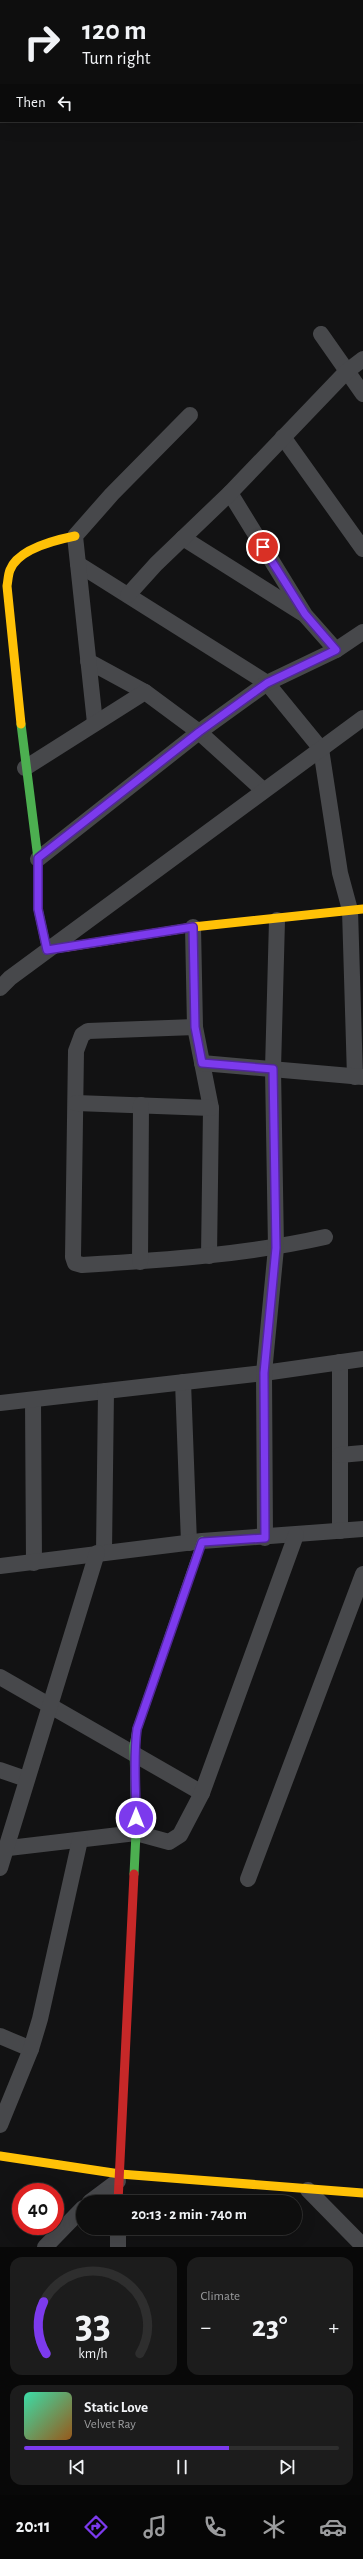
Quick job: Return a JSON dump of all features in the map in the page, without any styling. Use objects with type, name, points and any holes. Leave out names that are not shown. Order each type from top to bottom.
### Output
[{"type":"street","points":[[320,334],[363,394]]},
{"type":"street","points":[[128,595],[183,538],[230,493],[346,372],[363,359]]},
{"type":"street","points":[[47,950],[38,909],[38,858],[24,768],[7,586],[11,569],[28,553],[58,539],[75,536],[112,494],[190,415]]},
{"type":"street","points":[[283,437],[363,549]]},
{"type":"street","points":[[230,493],[305,614],[336,650]]},
{"type":"street","points":[[75,536],[95,723]]},
{"type":"street","points":[[183,538],[305,614]]},
{"type":"street","points":[[78,564],[267,683],[321,749],[340,873],[357,910],[359,1077],[202,1063]]},
{"type":"street","points":[[38,858],[199,732],[267,683],[336,650],[363,632]]},
{"type":"street","points":[[88,661],[145,692],[199,732],[263,790]]},
{"type":"street","points":[[24,768],[145,692]]},
{"type":"street","points":[[0,988],[47,950],[263,790],[362,721]]},
{"type":"street","points":[[47,950],[193,927],[277,920],[357,910]]},
{"type":"street","points":[[265,1538],[264,1373],[276,1248],[273,1069],[277,920]]},
{"type":"street","points":[[193,927],[195,1027],[211,1108],[209,1256]]},
{"type":"street","points":[[195,1027],[88,1030],[82,1035],[76,1051],[75,1264],[82,1265],[140,1262],[209,1256],[276,1248],[325,1237]]},
{"type":"street","points":[[76,1103],[211,1108]]},
{"type":"street","points":[[140,1262],[141,1105]]},
{"type":"street","points":[[0,1403],[264,1373],[363,1359]]},
{"type":"street","points":[[340,1362],[340,1531]]},
{"type":"street","points":[[118,2195],[136,1833],[136,1757],[134,1746],[137,1729],[196,1542],[183,1382]]},
{"type":"street","points":[[0,1868],[3,1849],[49,1704],[101,1553],[106,1391]]},
{"type":"street","points":[[33,1400],[34,1564]]},
{"type":"street","points":[[340,1455],[363,1453]]},
{"type":"street","points":[[0,1566],[34,1564],[101,1553],[196,1542],[265,1538],[363,1529]]},
{"type":"street","points":[[3,1849],[136,1833],[169,1842],[176,1840],[202,1793],[296,1535]]},
{"type":"street","points":[[248,1879],[363,1574]]},
{"type":"street","points":[[0,1676],[136,1757],[202,1793]]},
{"type":"street","points":[[0,1770],[26,1779]]},
{"type":"street","points":[[0,2124],[31,2049],[40,2019],[80,1840]]},
{"type":"street","points":[[0,2036],[31,2049]]},
{"type":"street","points":[[0,2156],[119,2178],[363,2193]]},
{"type":"street","points":[[98,2195],[119,2178]]},
{"type":"street","points":[[308,2190],[363,2246]]},
{"type":"street","points":[[45,2247],[76,2215]]},
{"type":"street","points":[[118,2235],[118,2247]]},
{"type":"traffic: fast","points":[[21,724],[38,859],[38,909],[47,950],[67,947]]},
{"type":"traffic: fast","points":[[134,1874],[136,1833],[134,1746],[137,1729],[202,1541]]},
{"type":"traffic: slow","points":[[21,724],[7,586],[9,572],[14,563],[29,551],[48,543],[75,536]]},
{"type":"traffic: slow","points":[[67,947],[193,927],[363,909]]},
{"type":"traffic: slow","points":[[0,2156],[120,2174],[363,2193]]},
{"type":"traffic: jam","points":[[118,2195],[134,1874]]},
{"type":"route","points":[[136,1818],[136,1757],[134,1746],[137,1729],[147,1706],[202,1542],[265,1538],[264,1373],[276,1248],[273,1069],[202,1063],[195,1027],[193,927],[47,950],[38,909],[38,858],[199,732],[267,683],[336,650],[305,614],[263,547]]}]
